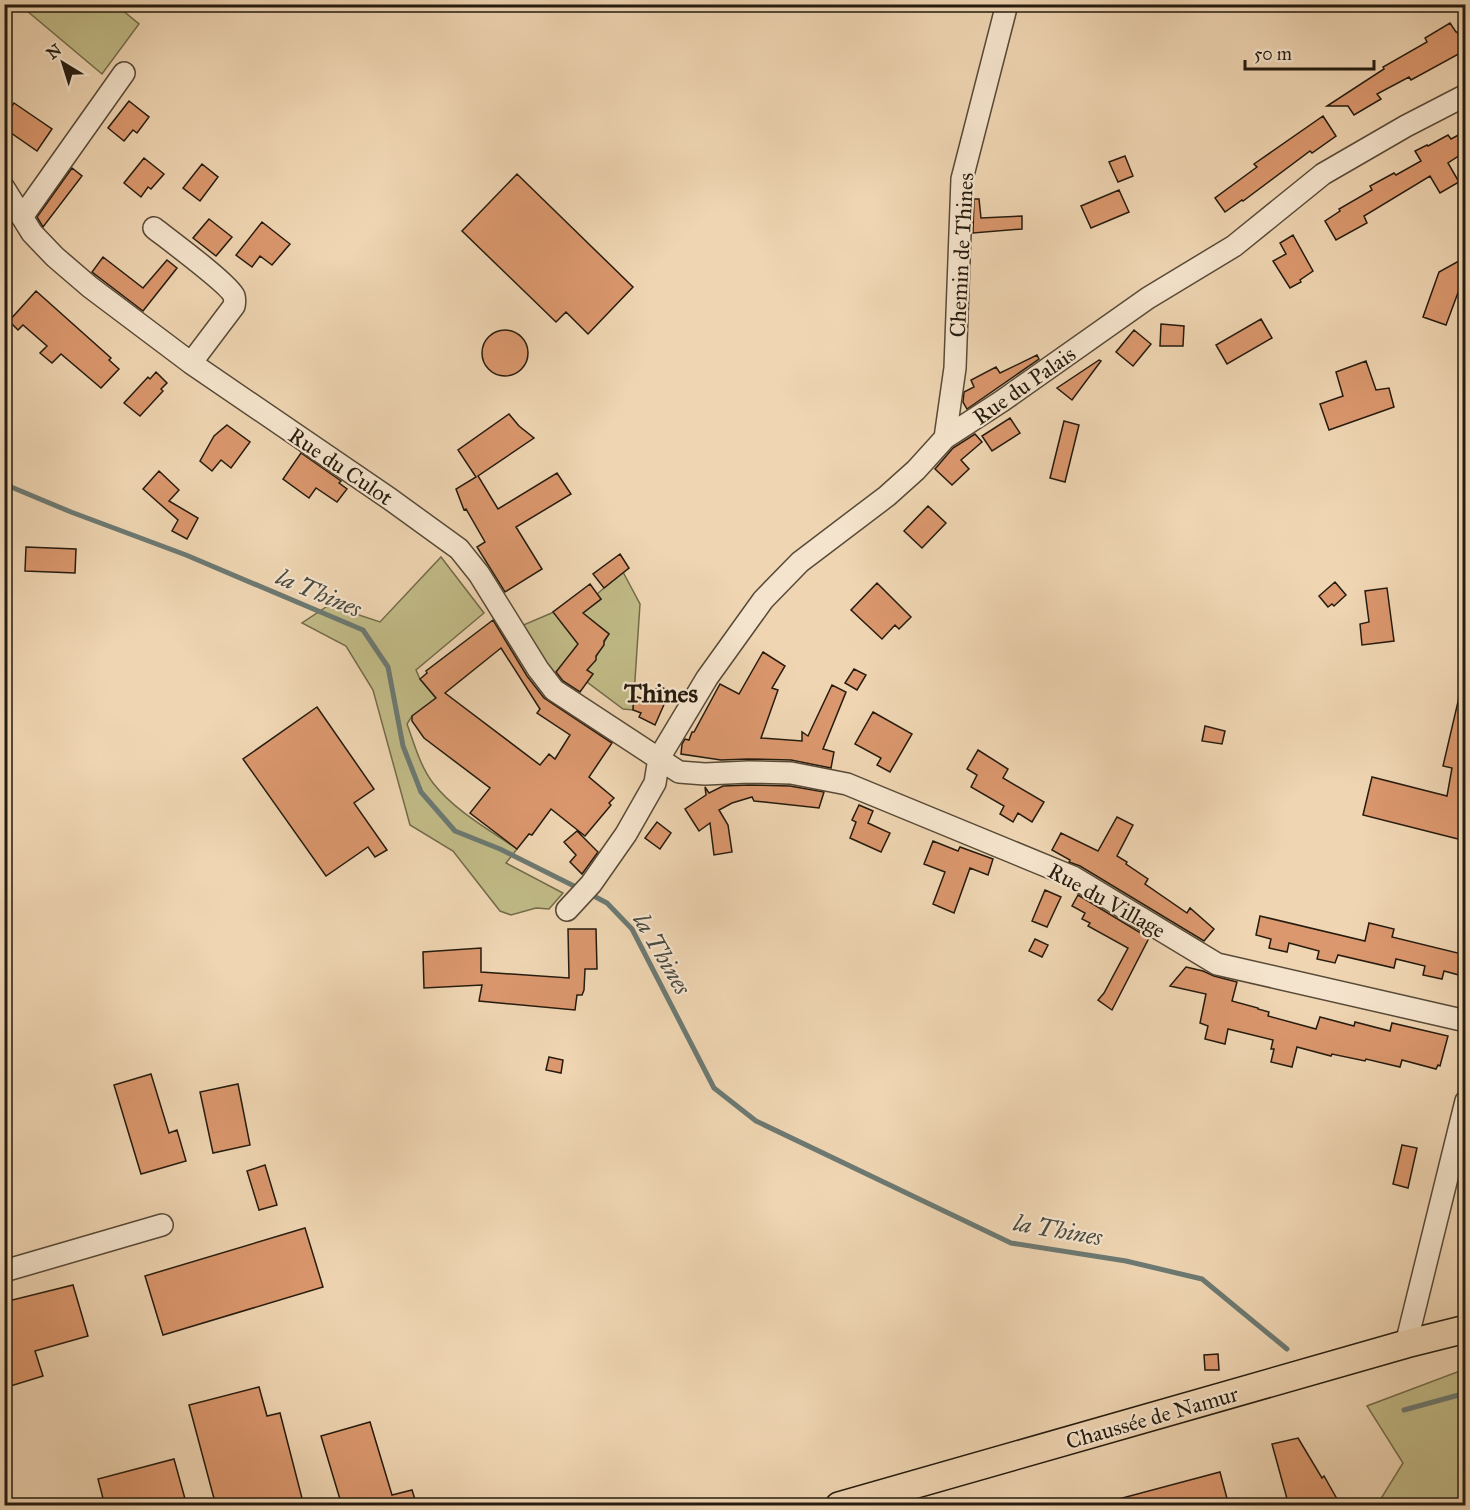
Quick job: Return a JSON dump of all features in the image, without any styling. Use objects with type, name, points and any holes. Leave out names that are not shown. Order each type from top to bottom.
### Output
[{"type":"main road","name":"Chaussée de Namur","points":[[839,1506],[877,1501],[1407,1344],[1466,1329]]},
{"type":"street","name":"Chemin de Thines","points":[[945,438],[955,368],[962,179],[1007,4]]},
{"type":"street","points":[[22,217],[124,73]]},
{"type":"street","name":"Rue du Palais","points":[[659,758],[707,678],[763,600],[800,562],[887,496],[916,470],[945,438],[1002,401],[1148,298],[1234,246],[1323,174],[1466,95]]},
{"type":"street","name":"Rue du Culot","points":[[4,188],[32,233],[55,257],[90,287],[191,363],[459,549],[479,574],[538,669],[554,690],[659,758]]},
{"type":"street","points":[[154,228],[234,294],[234,306],[191,363]]},
{"type":"street","points":[[567,910],[591,884],[626,834],[655,783],[659,758],[679,772]]},
{"type":"street","name":"Rue du Village","points":[[655,783],[679,772],[791,773],[847,784],[1073,877],[1217,964],[1466,1021]]},
{"type":"street","points":[[1407,1344],[1466,1101]]},
{"type":"street","points":[[4,1271],[162,1225]]},
{"type":"shaded area","points":[[20,5],[116,5],[139,24],[102,74]]},
{"type":"shaded area","points":[[441,557],[484,613],[416,670],[420,679],[436,698],[412,716],[407,724],[424,769],[433,783],[472,819],[517,849],[506,863],[563,893],[549,909],[536,908],[511,915],[500,911],[453,851],[410,825],[373,690],[346,646],[302,623],[329,605],[380,622]]},
{"type":"shaded area","points":[[623,572],[640,604],[633,710],[623,709],[587,682],[593,674],[587,670],[609,634],[599,626],[578,645],[554,675],[521,626],[554,612],[565,627],[601,599],[597,594]]},
{"type":"shaded area","points":[[1465,1369],[1465,1505],[1377,1505],[1403,1463],[1367,1406]]},
{"type":"building","points":[[1450,23],[1466,50],[1411,80],[1409,77],[1377,94],[1381,99],[1354,115],[1348,106],[1327,106],[1384,69],[1383,67],[1427,42],[1425,38]]},
{"type":"building","points":[[129,101],[149,117],[137,133],[133,130],[124,141],[108,128]]},
{"type":"building","points":[[14,103],[52,129],[37,151],[4,128],[4,116]]},
{"type":"building","points":[[1323,116],[1336,136],[1312,153],[1310,151],[1225,212],[1215,198],[1257,167],[1254,164]]},
{"type":"building","points":[[1466,131],[1466,151],[1448,163],[1459,182],[1440,193],[1430,176],[1364,216],[1367,223],[1336,240],[1325,221],[1340,211],[1339,209],[1372,190],[1370,186],[1421,161],[1415,151],[1448,135],[1451,139]]},
{"type":"building","points":[[1125,156],[1133,176],[1118,182],[1109,162]]},
{"type":"building","points":[[144,158],[164,174],[151,189],[148,187],[141,197],[124,183]]},
{"type":"building","points":[[202,164],[218,177],[200,201],[183,188]]},
{"type":"building","points":[[72,168],[82,176],[43,227],[37,217]]},
{"type":"building","points":[[517,174],[633,287],[588,334],[566,312],[556,322],[462,231]]},
{"type":"building","points":[[1119,190],[1129,212],[1091,228],[1081,206]]},
{"type":"building","points":[[974,199],[979,199],[981,218],[1022,216],[1022,229],[973,233]]},
{"type":"building","points":[[209,219],[232,237],[216,256],[193,238]]},
{"type":"building","points":[[262,222],[290,244],[272,265],[260,256],[252,267],[236,255]]},
{"type":"building","points":[[1293,235],[1313,271],[1290,288],[1273,261],[1286,254],[1280,243]]},
{"type":"building","points":[[103,257],[143,288],[167,260],[177,268],[143,311],[92,272]]},
{"type":"building","points":[[1466,257],[1466,286],[1459,290],[1446,325],[1423,317],[1439,272]]},
{"type":"building","points":[[36,291],[111,358],[109,360],[119,369],[101,388],[61,354],[52,363],[40,353],[47,346],[23,325],[18,330],[9,321]]},
{"type":"building","points":[[1261,319],[1272,338],[1227,364],[1216,345]]},
{"type":"building","points":[[1161,324],[1184,326],[1183,346],[1160,346]]},
{"type":"building","points":[[505,330],[521,337],[528,353],[521,369],[505,376],[489,369],[482,353],[489,337]]},
{"type":"building","points":[[1134,330],[1151,344],[1133,366],[1116,352]]},
{"type":"building","points":[[1037,355],[1039,359],[967,409],[963,402],[964,392],[974,387],[971,380],[996,367],[1000,373]]},
{"type":"building","points":[[1099,360],[1101,361],[1072,400],[1057,388]]},
{"type":"building","points":[[1366,361],[1376,390],[1389,388],[1394,407],[1329,430],[1320,404],[1343,396],[1336,372]]},
{"type":"building","points":[[156,372],[167,383],[161,389],[163,391],[140,416],[124,403],[148,377],[150,379]]},
{"type":"building","points":[[509,414],[534,438],[478,476],[498,509],[557,473],[571,494],[516,527],[542,569],[505,592],[477,547],[485,542],[466,509],[464,510],[456,489],[476,477],[458,450]]},
{"type":"building","points":[[1010,418],[1020,433],[992,451],[982,436]]},
{"type":"building","points":[[1064,421],[1079,425],[1065,482],[1050,478]]},
{"type":"building","points":[[227,425],[250,442],[231,468],[221,460],[212,471],[200,461],[214,436]]},
{"type":"building","points":[[975,434],[982,442],[961,460],[969,469],[952,485],[935,469],[953,448]]},
{"type":"building","points":[[301,453],[341,481],[339,483],[347,489],[337,502],[316,488],[309,498],[283,479]]},
{"type":"building","points":[[159,471],[179,490],[169,501],[198,518],[187,539],[172,531],[178,520],[143,489]]},
{"type":"building","points":[[928,506],[946,523],[922,548],[904,531]]},
{"type":"building","points":[[26,547],[76,549],[75,573],[25,571]]},
{"type":"building","points":[[620,554],[629,568],[604,588],[593,574]]},
{"type":"building","points":[[1335,582],[1346,595],[1334,606],[1332,604],[1328,607],[1319,596]]},
{"type":"building","points":[[877,583],[911,617],[899,629],[895,625],[882,639],[851,610]]},
{"type":"building","points":[[590,584],[601,599],[583,613],[609,634],[596,660],[587,670],[593,674],[580,692],[563,681],[556,672],[578,644],[553,612]]},
{"type":"building","points":[[1387,588],[1394,641],[1362,645],[1360,624],[1369,622],[1365,591]]},
{"type":"building","points":[[493,620],[527,676],[544,698],[612,743],[589,777],[614,798],[609,803],[611,805],[585,836],[551,809],[532,835],[529,834],[517,849],[470,813],[490,788],[424,738],[412,721],[412,716],[436,698],[420,679],[427,673],[426,671]],"holes":[[[501,648],[540,709],[537,713],[570,735],[555,759],[549,754],[540,765],[445,693]]]},
{"type":"building","points":[[763,652],[785,666],[772,688],[778,690],[761,738],[802,741],[802,732],[808,736],[832,685],[846,692],[823,749],[834,752],[831,768],[791,760],[721,760],[681,754],[682,744],[685,739],[689,740],[720,684],[739,694]]},
{"type":"building","points":[[854,669],[866,675],[857,690],[845,683]]},
{"type":"building","points":[[658,686],[670,691],[655,725],[639,717],[641,713],[633,710],[634,696],[647,700]]},
{"type":"building","points":[[1460,693],[1466,694],[1466,841],[1363,815],[1372,777],[1447,796],[1452,768],[1443,766]]},
{"type":"building","points":[[317,707],[374,789],[354,803],[387,850],[375,857],[368,847],[326,876],[243,759]]},
{"type":"building","points":[[873,712],[912,734],[890,772],[877,765],[881,758],[855,744]]},
{"type":"building","points":[[1205,726],[1225,731],[1222,744],[1202,741]]},
{"type":"building","points":[[978,750],[1008,769],[1003,778],[1044,802],[1032,822],[1018,813],[1013,822],[1000,814],[1004,806],[971,787],[977,775],[967,769]]},
{"type":"building","points":[[723,786],[790,786],[824,792],[819,808],[754,801],[752,797],[719,810],[728,825],[732,852],[714,855],[710,823],[699,831],[685,809],[706,795],[705,787],[709,793]]},
{"type":"building","points":[[859,805],[873,811],[868,823],[890,833],[881,852],[850,838],[856,822],[852,820]]},
{"type":"building","points":[[1117,817],[1133,825],[1117,856],[1148,879],[1145,884],[1187,913],[1190,908],[1214,929],[1204,941],[1052,850],[1061,833],[1098,851]]},
{"type":"building","points":[[657,822],[671,833],[660,849],[645,838]]},
{"type":"building","points":[[577,831],[598,852],[582,874],[570,862],[576,855],[564,842]]},
{"type":"building","points":[[933,841],[958,851],[960,847],[993,859],[988,875],[970,868],[954,913],[933,904],[945,872],[924,864]]},
{"type":"building","points":[[1045,890],[1061,897],[1047,927],[1032,921]]},
{"type":"building","points":[[1078,895],[1149,938],[1112,1010],[1098,1000],[1128,948],[1088,926],[1090,923],[1082,919],[1085,913],[1072,906]]},
{"type":"building","points":[[1260,916],[1365,941],[1369,923],[1394,929],[1392,937],[1466,955],[1466,970],[1461,969],[1459,975],[1444,971],[1442,979],[1423,975],[1425,966],[1396,959],[1394,968],[1338,955],[1335,963],[1317,959],[1319,951],[1289,943],[1287,952],[1269,948],[1271,939],[1256,935]]},
{"type":"building","points":[[568,929],[596,929],[597,969],[585,969],[584,990],[582,995],[577,995],[575,1010],[479,1001],[482,985],[424,988],[423,952],[481,948],[481,972],[569,978]]},
{"type":"building","points":[[1035,939],[1048,945],[1042,957],[1029,951]]},
{"type":"building","points":[[1186,967],[1237,982],[1232,1001],[1269,1012],[1268,1016],[1316,1029],[1320,1017],[1354,1026],[1355,1022],[1390,1031],[1392,1023],[1448,1036],[1440,1066],[1438,1065],[1436,1069],[1402,1060],[1400,1067],[1366,1059],[1365,1061],[1332,1054],[1331,1056],[1297,1047],[1292,1067],[1271,1062],[1274,1049],[1271,1049],[1273,1040],[1228,1029],[1225,1044],[1205,1039],[1208,1026],[1200,1023],[1206,994],[1170,986]]},
{"type":"building","points":[[549,1057],[563,1060],[561,1073],[546,1070]]},
{"type":"building","points":[[151,1074],[169,1133],[177,1130],[186,1161],[141,1174],[114,1085]]},
{"type":"building","points":[[238,1084],[250,1145],[213,1153],[200,1092]]},
{"type":"building","points":[[1402,1145],[1417,1148],[1408,1188],[1393,1184]]},
{"type":"building","points":[[265,1165],[277,1205],[259,1210],[247,1171]]},
{"type":"building","points":[[305,1228],[323,1287],[163,1335],[145,1276]]},
{"type":"building","points":[[73,1285],[88,1336],[35,1351],[43,1376],[4,1388],[4,1302]]},
{"type":"building","points":[[1218,1354],[1219,1370],[1205,1370],[1204,1355]]},
{"type":"building","points":[[259,1387],[267,1416],[280,1413],[304,1506],[216,1506],[189,1405]]},
{"type":"building","points":[[370,1422],[392,1495],[412,1490],[417,1506],[342,1506],[321,1436]]},
{"type":"building","points":[[1298,1438],[1341,1506],[1289,1506],[1272,1444]]},
{"type":"building","points":[[174,1459],[187,1506],[105,1506],[98,1479]]},
{"type":"building","points":[[1220,1472],[1229,1506],[1112,1506],[1111,1501]]},
{"type":"waterway","name":"la Thines","points":[[4,484],[186,555],[363,630],[388,667],[403,746],[421,792],[455,831],[500,849],[580,889]]},
{"type":"waterway","name":"la Thines","points":[[588,893],[607,903],[632,929],[714,1088],[756,1121],[1011,1243],[1126,1261],[1202,1279],[1287,1349]]},
{"type":"waterway","name":"la Thines","points":[[1404,1410],[1466,1393]]},
{"type":"district","name":"Thines","points":[[661,693]]}]
